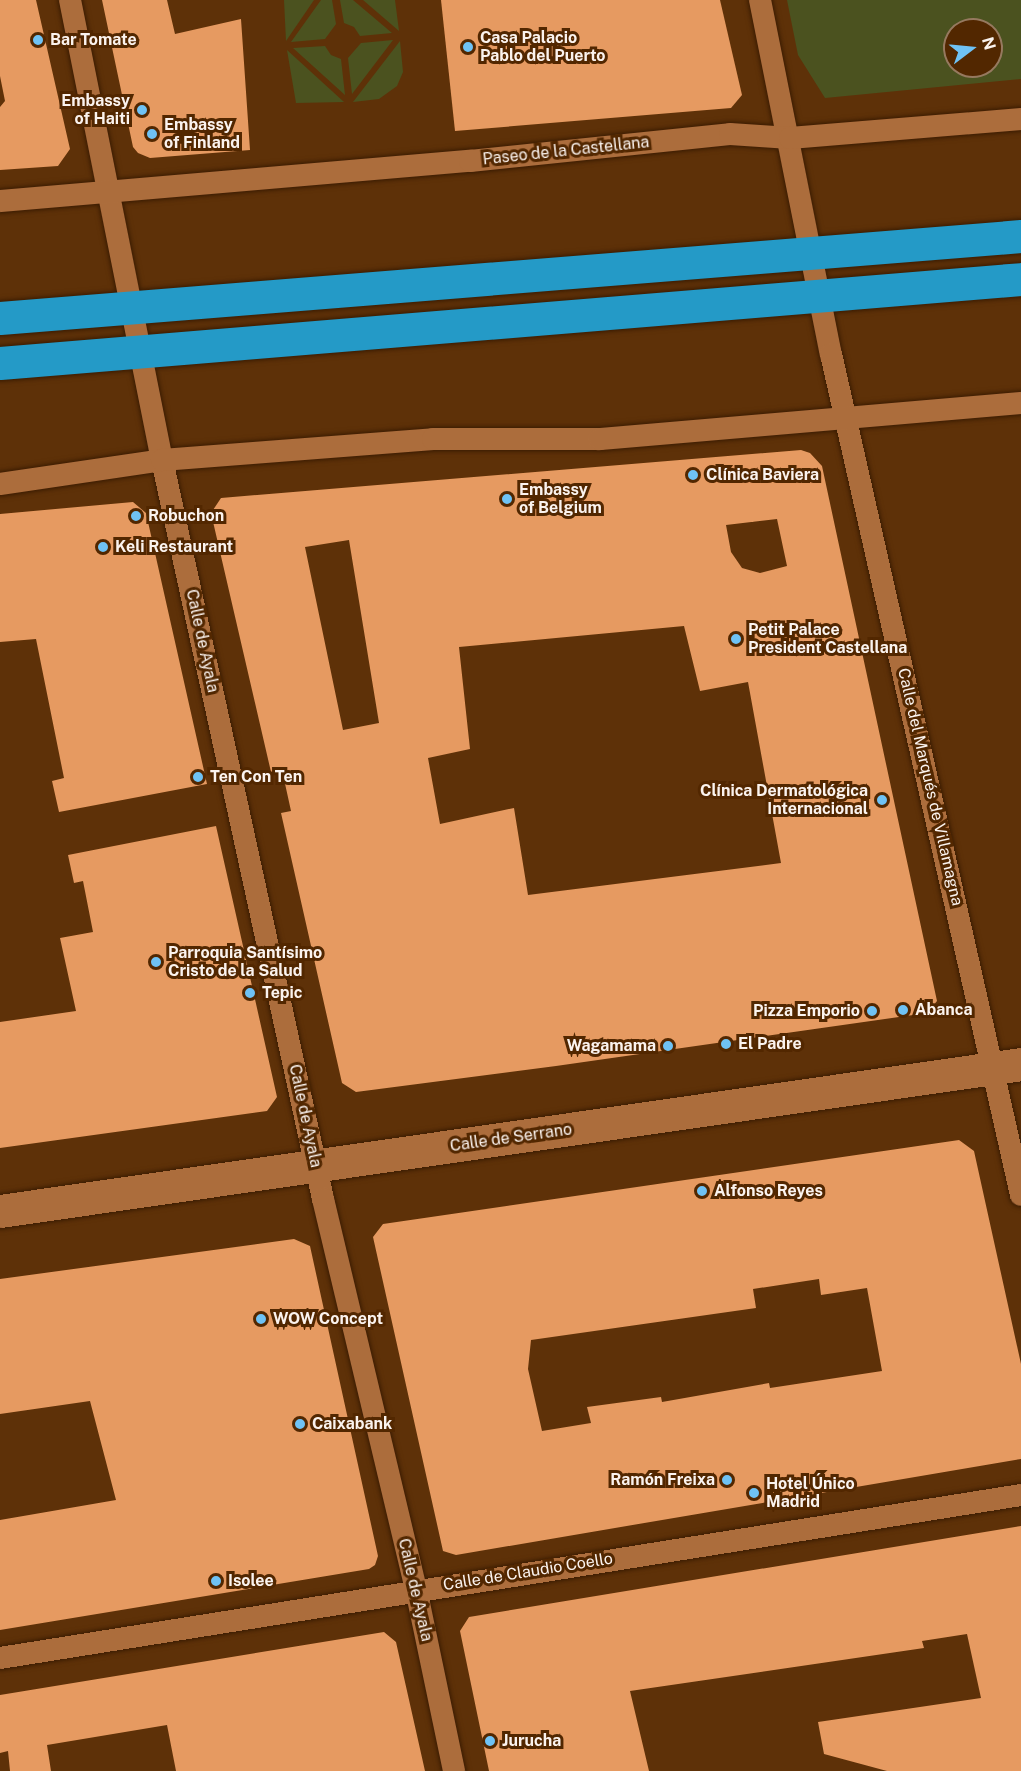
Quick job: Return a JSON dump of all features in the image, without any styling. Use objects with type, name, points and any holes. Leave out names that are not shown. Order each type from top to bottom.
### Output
[{"type":"highway","points":[[0,318],[1021,236]]},
{"type":"highway","points":[[0,363],[1021,279]]},
{"type":"main road","name":"Calle de Serrano","points":[[0,1211],[1007,1067]]},
{"type":"street","points":[[70,0],[111,191],[162,460]]},
{"type":"street","name":"Calle del Marqués de Villamagna","points":[[760,0],[847,417],[1007,1067],[1021,1195]]},
{"type":"street","name":"Paseo de la Castellana","points":[[0,201],[459,162],[710,136],[790,138],[1021,119]]},
{"type":"street","points":[[0,484],[162,460],[433,439],[600,438],[1021,403]]},
{"type":"street","name":"Calle de Ayala","points":[[162,460],[316,1167],[416,1589],[454,1771]]},
{"type":"street","name":"Calle de Claudio Coello","points":[[0,1658],[416,1589],[1021,1495]]},
{"type":"green space","points":[[284,0],[314,0],[286,41]]},
{"type":"green space","points":[[321,0],[332,0],[336,24],[325,39],[291,42]]},
{"type":"green space","points":[[340,0],[353,0],[392,33],[360,36],[354,27],[344,23]]},
{"type":"green space","points":[[363,0],[395,0],[399,31]]},
{"type":"green space","points":[[787,0],[1021,0],[1021,79],[825,98],[798,55]]},
{"type":"green space","points":[[393,40],[352,94],[348,58],[361,43]]},
{"type":"green space","points":[[400,41],[403,72],[397,86],[379,99],[353,102]]},
{"type":"green space","points":[[325,46],[331,55],[341,59],[345,95],[293,48]]},
{"type":"green space","points":[[287,50],[344,102],[296,103]]},
{"type":"building","points":[[0,0],[36,0],[70,149],[58,166],[0,170],[0,107],[5,101],[0,76]]},
{"type":"building","points":[[102,0],[167,0],[175,34],[241,19],[250,150],[150,158],[138,153],[133,147]]},
{"type":"building","points":[[441,0],[720,0],[742,95],[731,108],[455,131]]},
{"type":"building","points":[[801,450],[810,453],[822,466],[937,1001],[927,1013],[556,1066],[356,1092],[342,1083],[281,813],[291,811],[282,770],[271,772],[211,513],[221,498]],"holes":[[[777,519],[787,566],[760,573],[742,568],[731,552],[726,525]],[[349,540],[379,723],[343,730],[305,547]],[[684,626],[700,691],[748,682],[781,863],[528,895],[514,808],[440,824],[428,758],[470,749],[459,647]]]},
{"type":"building","points":[[133,502],[146,513],[207,784],[59,812],[52,781],[64,778],[36,639],[0,642],[0,514]]},
{"type":"building","points":[[216,826],[277,1097],[267,1111],[0,1148],[0,1022],[76,1011],[60,938],[93,932],[83,881],[74,883],[68,855]]},
{"type":"building","points":[[959,1140],[974,1151],[1021,1364],[1021,1459],[456,1555],[443,1551],[373,1237],[383,1224]],"holes":[[[819,1279],[821,1295],[867,1288],[882,1371],[770,1388],[769,1383],[662,1402],[661,1397],[587,1407],[591,1423],[542,1431],[528,1369],[531,1340],[756,1308],[753,1289]]]},
{"type":"building","points":[[294,1239],[310,1246],[378,1556],[375,1565],[369,1569],[0,1630],[0,1520],[116,1500],[90,1401],[0,1414],[0,1279]]},
{"type":"building","points":[[1021,1526],[1021,1771],[887,1771],[824,1754],[818,1722],[981,1698],[967,1634],[922,1641],[924,1648],[630,1691],[649,1771],[489,1771],[460,1631],[469,1617]]},
{"type":"building","points":[[384,1632],[396,1642],[425,1771],[176,1771],[167,1725],[47,1745],[51,1771],[10,1771],[8,1751],[0,1753],[0,1695]]},
{"type":"place","name":"Bar Tomate","points":[[38,40]]},
{"type":"place","name":"Casa Palacio Pablo del Puerto","points":[[468,47]]},
{"type":"place","name":"Embassy of Haiti","points":[[142,110]]},
{"type":"place","name":"Embassy of Finland","points":[[152,134]]},
{"type":"place","name":"Clínica Baviera","points":[[693,475]]},
{"type":"place","name":"Embassy of Belgium","points":[[507,499]]},
{"type":"place","name":"Robuchon","points":[[136,516]]},
{"type":"place","name":"Keli Restaurant","points":[[103,547]]},
{"type":"place","name":"Petit Palace President Castellana","points":[[736,639]]},
{"type":"place","name":"Ten Con Ten","points":[[198,777]]},
{"type":"place","name":"Clínica Dermatológica Internacional","points":[[882,800]]},
{"type":"place","name":"Parroquia Santísimo Cristo de la Salud","points":[[156,962]]},
{"type":"place","name":"Tepic","points":[[250,993]]},
{"type":"place","name":"Abanca","points":[[903,1010]]},
{"type":"place","name":"Pizza Emporio","points":[[872,1011]]},
{"type":"place","name":"El Padre","points":[[726,1044]]},
{"type":"place","name":"Wagamama","points":[[668,1046]]},
{"type":"place","name":"Alfonso Reyes","points":[[702,1191]]},
{"type":"place","name":"WOW Concept","points":[[261,1319]]},
{"type":"place","name":"Caixabank","points":[[300,1424]]},
{"type":"place","name":"Ramón Freixa","points":[[727,1480]]},
{"type":"place","name":"Hotel Único Madrid","points":[[754,1493]]},
{"type":"place","name":"Isolee","points":[[216,1581]]},
{"type":"place","name":"Jurucha","points":[[490,1741]]}]
